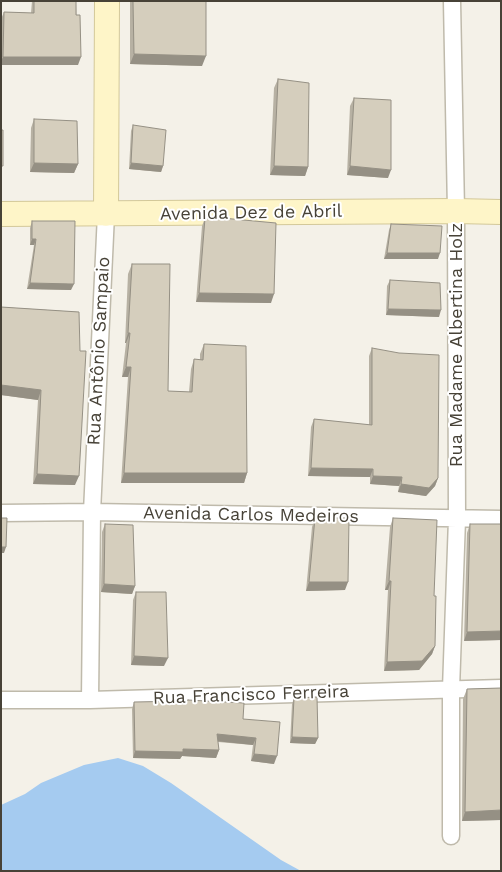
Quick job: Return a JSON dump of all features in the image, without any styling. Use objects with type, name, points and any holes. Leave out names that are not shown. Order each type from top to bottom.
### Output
[{"type":"street","name":"Rua Antônio Sampaio","points":[[90,700],[92,512],[106,214],[107,1]]},
{"type":"street","name":"Rua Madame Albertina Holz","points":[[451,836],[451,689],[457,519],[456,211],[452,1]]},
{"type":"street","name":"Avenida Dez de Abril","points":[[1,214],[501,212]]},
{"type":"street","name":"Avenida Carlos Medeiros","points":[[1,513],[92,512],[501,519]]},
{"type":"street","name":"Rua Francisco Ferreira","points":[[1,700],[90,700],[501,688]]},
{"type":"water","points":[[118,758],[143,766],[171,783],[281,860],[301,871],[1,871],[1,805],[25,794],[41,783],[84,765]]},
{"type":"building","points":[[34,1],[76,1],[76,15],[80,15],[81,57],[3,57],[4,12],[34,13]]},
{"type":"building","points":[[133,1],[206,1],[206,56],[134,54]]},
{"type":"building","points":[[278,79],[309,83],[308,167],[274,166]]},
{"type":"building","points":[[354,98],[391,100],[391,170],[350,166]]},
{"type":"building","points":[[34,119],[77,121],[78,164],[34,163]]},
{"type":"building","points":[[133,125],[166,130],[163,166],[131,163]]},
{"type":"building","points":[[1,130],[3,130],[3,166],[1,166]]},
{"type":"building","points":[[205,218],[276,223],[274,294],[199,293]]},
{"type":"building","points":[[32,221],[75,221],[74,284],[30,283],[36,239],[32,239]]},
{"type":"building","points":[[391,224],[442,226],[440,253],[387,253]]},
{"type":"building","points":[[132,264],[170,264],[168,391],[192,392],[194,359],[203,360],[204,344],[246,346],[247,473],[124,473],[131,367],[126,367],[130,333],[128,333]]},
{"type":"building","points":[[390,280],[440,283],[441,310],[388,309]]},
{"type":"building","points":[[1,307],[79,312],[80,351],[86,351],[79,476],[37,474],[41,390],[1,385]]},
{"type":"building","points":[[372,348],[399,353],[439,355],[438,478],[429,488],[401,484],[402,477],[373,476],[373,469],[311,468],[314,419],[372,425]]},
{"type":"building","points":[[1,518],[7,518],[6,547],[1,547]]},
{"type":"building","points":[[315,518],[349,518],[348,582],[309,582]]},
{"type":"building","points":[[393,518],[437,520],[434,596],[436,596],[435,646],[422,661],[387,662]]},
{"type":"building","points":[[105,524],[133,525],[135,586],[104,584]]},
{"type":"building","points":[[470,524],[501,524],[501,631],[467,632]]},
{"type":"building","points":[[136,592],[166,592],[168,658],[134,656]]},
{"type":"building","points":[[501,688],[501,810],[465,812],[467,689]]},
{"type":"building","points":[[317,697],[318,738],[292,737],[294,698]]},
{"type":"building","points":[[188,700],[244,703],[243,719],[280,722],[277,756],[254,754],[256,738],[217,734],[219,750],[183,749],[183,752],[135,751],[134,702]]}]
